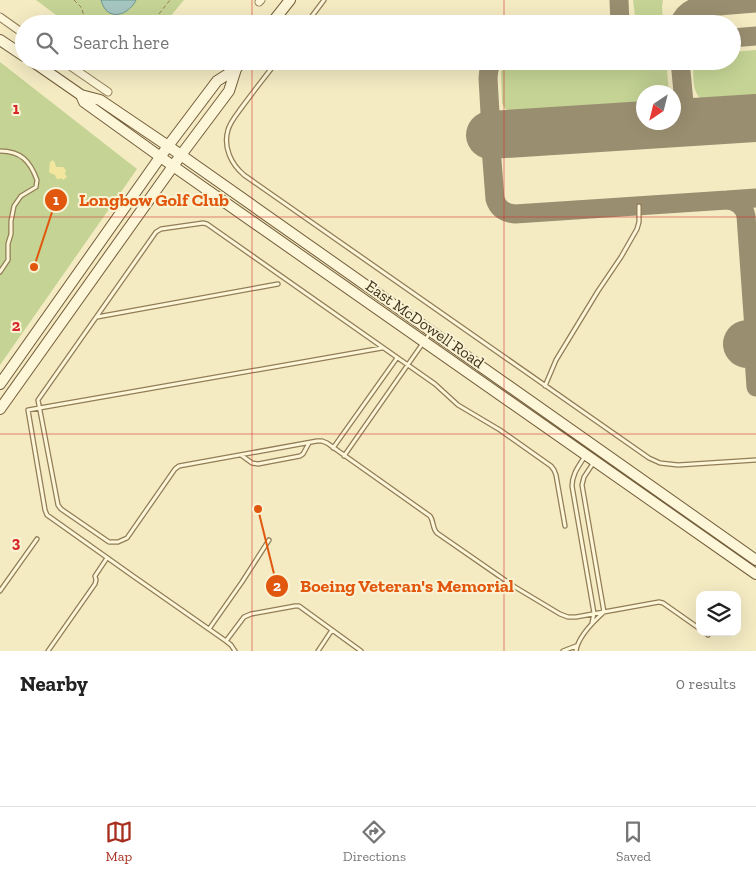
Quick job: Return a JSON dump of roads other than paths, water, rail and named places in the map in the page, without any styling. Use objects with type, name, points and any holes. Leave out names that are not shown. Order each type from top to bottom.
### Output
[{"type":"main road","points":[[278,15],[290,0]]},
{"type":"main road","points":[[0,40],[15,50]]},
{"type":"main road","name":"East McDowell Road","points":[[45,70],[81,95],[100,100],[168,146],[756,560]]},
{"type":"main road","points":[[0,384],[168,146],[217,81],[232,70]]},
{"type":"main road","points":[[0,409],[173,166],[229,91],[237,70]]},
{"type":"main road","name":"East McDowell Road","points":[[81,95],[84,102],[173,166],[756,574]]},
{"type":"street","points":[[0,17],[15,28]]},
{"type":"street","points":[[76,70],[108,92]]},
{"type":"lane","points":[[313,15],[324,0]]},
{"type":"lane","points":[[270,70],[230,126],[227,137],[228,149],[233,163],[244,175],[643,455],[660,463],[678,465],[756,460]]},
{"type":"lane","points":[[0,151],[12,152],[21,156],[27,161],[37,180],[36,187],[22,196],[14,206],[8,244],[8,260],[0,272]]},
{"type":"lane","points":[[545,386],[556,360],[640,222],[639,206]]},
{"type":"lane","points":[[565,526],[556,475],[553,468],[497,428],[458,406],[438,387],[408,365],[203,223],[156,232],[38,400],[58,505],[103,539],[112,542],[122,542],[127,538],[179,466],[322,441],[430,516],[433,521],[434,530],[437,533],[522,592],[564,616],[572,617],[659,602],[696,626]]},
{"type":"lane","points":[[96,317],[278,284]]},
{"type":"lane","points":[[344,456],[432,332]]},
{"type":"lane","points":[[235,651],[226,641],[52,519],[46,512],[28,410],[383,348]]},
{"type":"lane","points":[[333,448],[397,358]]},
{"type":"lane","points":[[240,454],[256,464],[282,460],[300,456],[309,443]]},
{"type":"lane","points":[[592,623],[594,613],[572,478],[575,472],[590,458],[597,448]]},
{"type":"lane","points":[[597,448],[590,458],[582,485],[604,612]]},
{"type":"lane","points":[[0,591],[37,539]]},
{"type":"lane","points":[[209,629],[269,540]]},
{"type":"lane","points":[[48,651],[95,584],[95,576],[107,558]]},
{"type":"lane","points":[[226,641],[244,617],[251,614],[299,606],[361,651]]},
{"type":"lane","points":[[576,651],[577,645],[592,623],[604,612]]},
{"type":"lane","points":[[318,651],[332,630]]},
{"type":"lane","points":[[563,651],[577,645]]},
{"type":"water","points":[[101,0],[136,0],[129,9],[122,13],[114,14],[107,11]]},
{"type":"place","name":"Longbow Golf Club","points":[[34,267]]},
{"type":"place","name":"Boeing Veteran's Memorial","points":[[258,509]]}]
